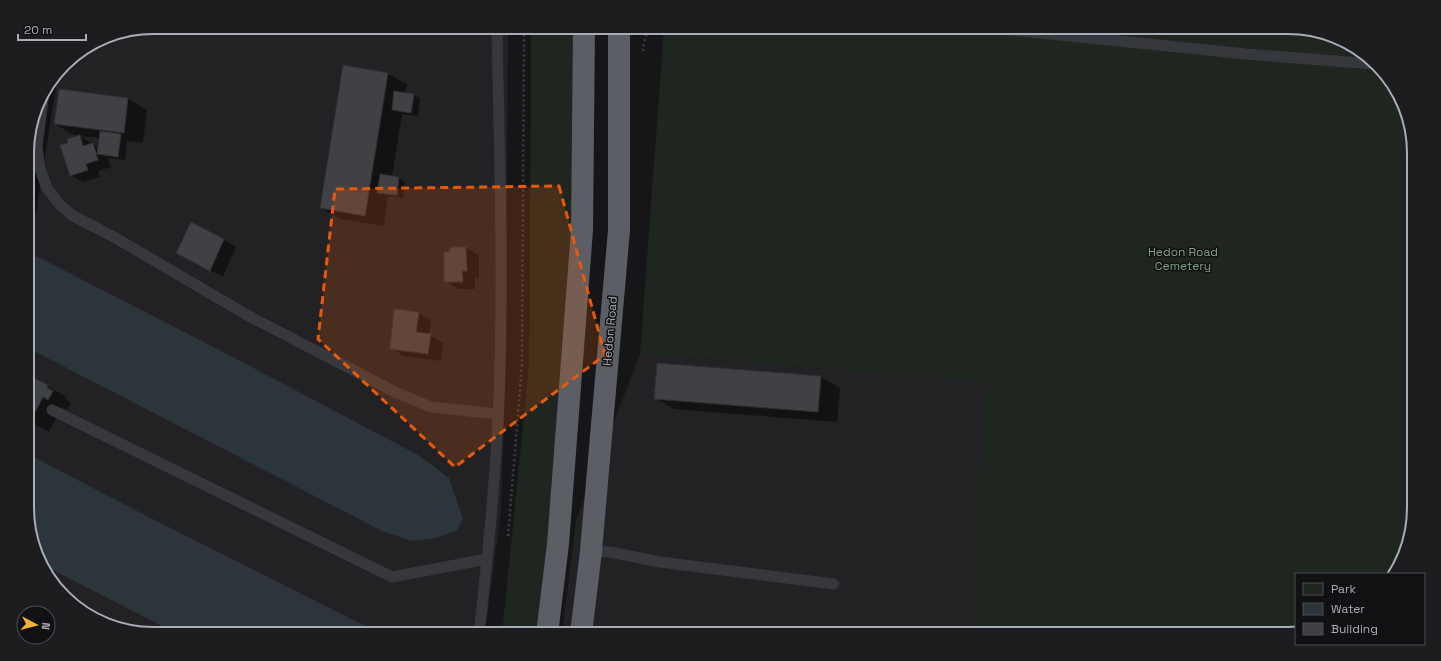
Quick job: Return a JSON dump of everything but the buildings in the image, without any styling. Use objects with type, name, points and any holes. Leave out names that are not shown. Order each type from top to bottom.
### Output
[{"type":"highway","points":[[548,627],[558,544],[582,230],[584,34]]},
{"type":"highway","name":"Hedon Road","points":[[582,627],[591,551],[619,230],[619,34]]},
{"type":"lane","points":[[480,627],[494,494],[500,367],[501,283],[497,34]]},
{"type":"lane","points":[[1050,34],[1246,54],[1366,63]]},
{"type":"lane","points":[[42,111],[37,147],[40,169],[47,188],[60,205],[73,216],[108,234],[246,315],[395,392],[431,407],[498,414]]},
{"type":"lane","points":[[52,410],[392,577],[487,559]]},
{"type":"lane","points":[[591,551],[610,552],[660,562],[834,584]]},
{"type":"highlighted area","points":[[559,186],[605,355],[455,467],[318,339],[335,189]]},
{"type":"shaded area","points":[[145,34],[508,34],[506,363],[501,510],[486,627],[145,627],[129,625],[107,618],[93,611],[69,592],[50,568],[43,554],[35,524],[34,508],[34,145],[36,129],[43,107],[63,74],[87,54],[107,43],[129,36]]},
{"type":"shaded area","points":[[640,354],[988,382],[970,627],[563,627],[576,520]]},
{"type":"green space","points":[[531,34],[576,34],[575,228],[551,543],[539,627],[503,627],[529,365]]},
{"type":"green space","name":"Hedon Road Cemetery","points":[[663,34],[1296,34],[1312,36],[1334,43],[1361,59],[1382,80],[1391,93],[1403,122],[1407,153],[1407,516],[1405,532],[1401,547],[1388,573],[1295,573],[1295,627],[970,627],[987,382],[640,354]]},
{"type":"water","points":[[36,256],[231,356],[418,455],[449,478],[463,519],[457,530],[436,538],[412,541],[382,531],[34,351],[34,258]]},
{"type":"water","points":[[34,457],[135,510],[367,627],[164,627],[51,569],[43,554],[35,524]]}]
